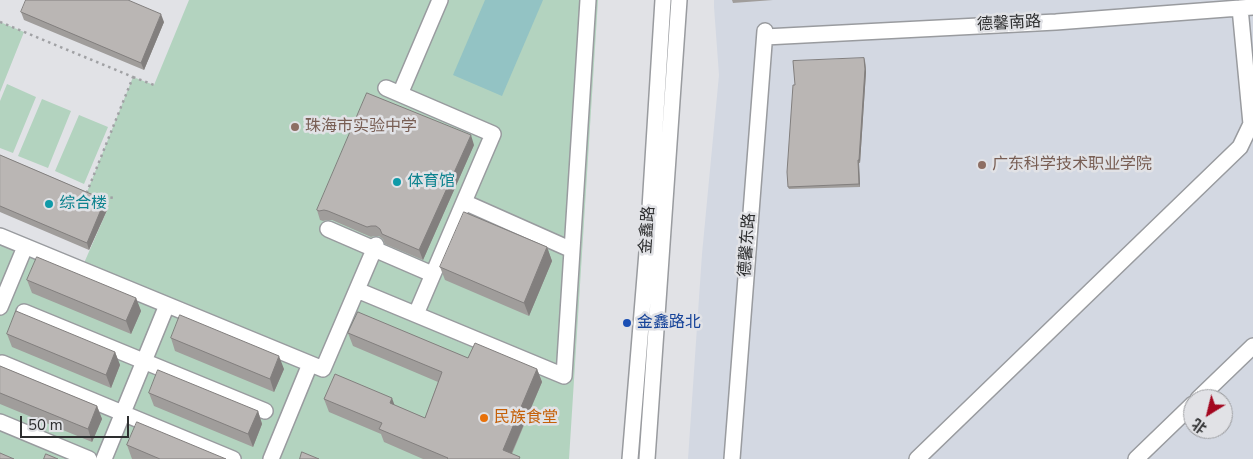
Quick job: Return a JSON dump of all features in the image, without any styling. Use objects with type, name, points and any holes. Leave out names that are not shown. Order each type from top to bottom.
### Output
[{"type":"street","points":[[400,94],[440,0]]},
{"type":"street","points":[[357,290],[564,376],[588,0]]},
{"type":"street","name":"金鑫路","points":[[630,459],[648,240],[663,0]]},
{"type":"street","name":"金鑫路","points":[[647,459],[679,0]]},
{"type":"street","points":[[917,459],[1240,146],[1251,124],[1246,8]]},
{"type":"street","name":"德馨南路","points":[[765,34],[1056,22],[1246,8]]},
{"type":"street","name":"德馨东路","points":[[732,459],[765,34]]},
{"type":"street","points":[[386,88],[493,134],[416,314]]},
{"type":"street","points":[[464,202],[572,250]]},
{"type":"street","points":[[328,229],[375,247],[432,274]]},
{"type":"street","points":[[0,236],[323,370],[375,247]]},
{"type":"street","points":[[0,307],[26,247]]},
{"type":"street","points":[[104,459],[167,305]]},
{"type":"street","points":[[24,312],[265,411]]},
{"type":"street","points":[[1208,389],[1253,346]]},
{"type":"street","points":[[2,363],[233,459]]},
{"type":"street","points":[[270,459],[310,364]]},
{"type":"street","points":[[1136,459],[1183,414]]},
{"type":"street","points":[[0,422],[89,459]]},
{"type":"path","points":[[0,22],[154,85]]},
{"type":"path","points":[[114,198],[92,195],[87,192],[133,77]]},
{"type":"path","points":[[90,200],[92,195]]},
{"type":"shaded area","name":"广东科学技术职业学院","points":[[714,0],[1253,0],[1253,459],[688,459],[702,254],[719,75]]},
{"type":"green space","name":"珠海市实验中学","points":[[189,0],[598,0],[569,459],[0,459],[0,236],[81,270],[108,208],[87,192],[133,77],[154,85]]},
{"type":"green space","points":[[0,22],[24,32],[0,92]]},
{"type":"green space","points":[[7,84],[36,97],[13,153],[0,148],[0,101]]},
{"type":"green space","points":[[42,99],[71,111],[48,168],[18,156]]},
{"type":"green space","points":[[79,115],[108,127],[84,184],[55,171]]},
{"type":"water","points":[[485,0],[543,0],[502,96],[453,75]]},
{"type":"building","points":[[26,0],[128,0],[161,14],[141,63],[21,12]]},
{"type":"building","points":[[864,58],[865,69],[858,160],[859,184],[788,187],[787,172],[793,85],[795,85],[793,61]]},
{"type":"building","name":"体育馆","points":[[367,93],[471,135],[419,250],[382,234],[376,226],[367,227],[328,211],[317,210]]},
{"type":"building","name":"综合楼","points":[[0,155],[105,200],[87,243],[0,206]]},
{"type":"building","points":[[464,212],[547,247],[524,303],[440,267]]},
{"type":"building","points":[[37,257],[136,298],[126,321],[27,280]]},
{"type":"building","points":[[16,311],[115,352],[106,375],[7,334]]},
{"type":"building","points":[[358,312],[468,358],[475,343],[537,369],[503,450],[520,457],[519,459],[447,459],[379,429],[382,423],[324,399],[335,374],[392,398],[390,403],[425,418],[442,372],[348,333]]},
{"type":"building","points":[[180,315],[279,356],[270,379],[171,338]]},
{"type":"building","points":[[0,366],[97,406],[88,429],[0,393]]},
{"type":"building","points":[[158,370],[258,411],[248,434],[149,393]]},
{"type":"building","points":[[137,422],[226,459],[160,459],[127,445]]},
{"type":"building","points":[[302,452],[319,459],[300,459]]},
{"type":"building","points":[[0,453],[14,459],[0,459]]},
{"type":"building","points":[[46,454],[58,459],[44,459]]},
{"type":"place","name":"珠海市实验中学","points":[[295,127]]},
{"type":"place","name":"广东科学技术职业学院","points":[[982,165]]},
{"type":"place","name":"体育馆","points":[[397,182]]},
{"type":"place","name":"综合楼","points":[[49,204]]},
{"type":"place","name":"金鑫路北","points":[[627,323]]},
{"type":"place","name":"民族食堂","points":[[484,418]]}]
